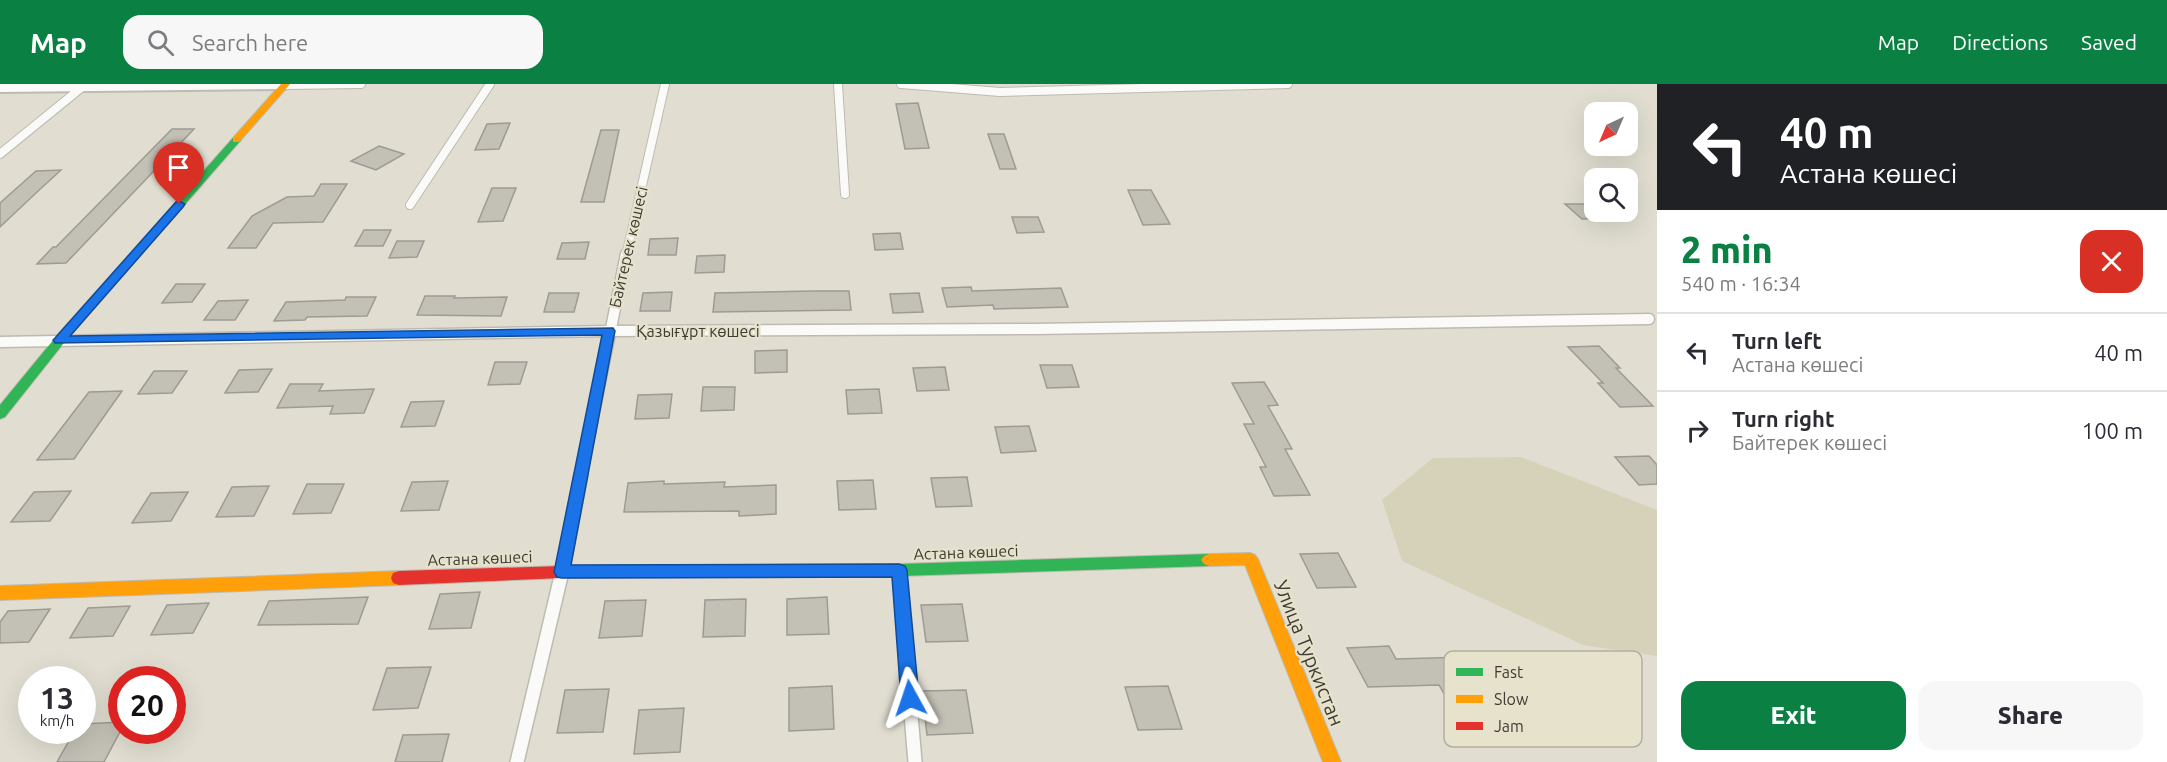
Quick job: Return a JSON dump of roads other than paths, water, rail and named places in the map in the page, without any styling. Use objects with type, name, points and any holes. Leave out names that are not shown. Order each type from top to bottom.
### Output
[{"type":"street","points":[[0,88],[85,85],[285,85]]},
{"type":"street","points":[[0,414],[59,340],[285,85]]},
{"type":"street","name":"Астана көшесі","points":[[0,593],[562,572],[899,570],[1250,559]]},
{"type":"street","name":"Улица Туркистан","points":[[1250,559],[1332,762]]},
{"type":"lane","points":[[285,85],[361,84]]},
{"type":"lane","points":[[410,205],[490,84]]},
{"type":"lane","name":"Байтерек көшесі","points":[[517,762],[562,572],[609,331],[665,84]]},
{"type":"lane","points":[[838,84],[845,194]]},
{"type":"lane","points":[[901,84],[1000,92],[1288,84]]},
{"type":"lane","points":[[0,154],[85,85]]},
{"type":"lane","name":"Қазығұрт көшесі","points":[[0,342],[609,331],[1035,329],[1649,319]]},
{"type":"lane","points":[[899,570],[915,762]]}]
